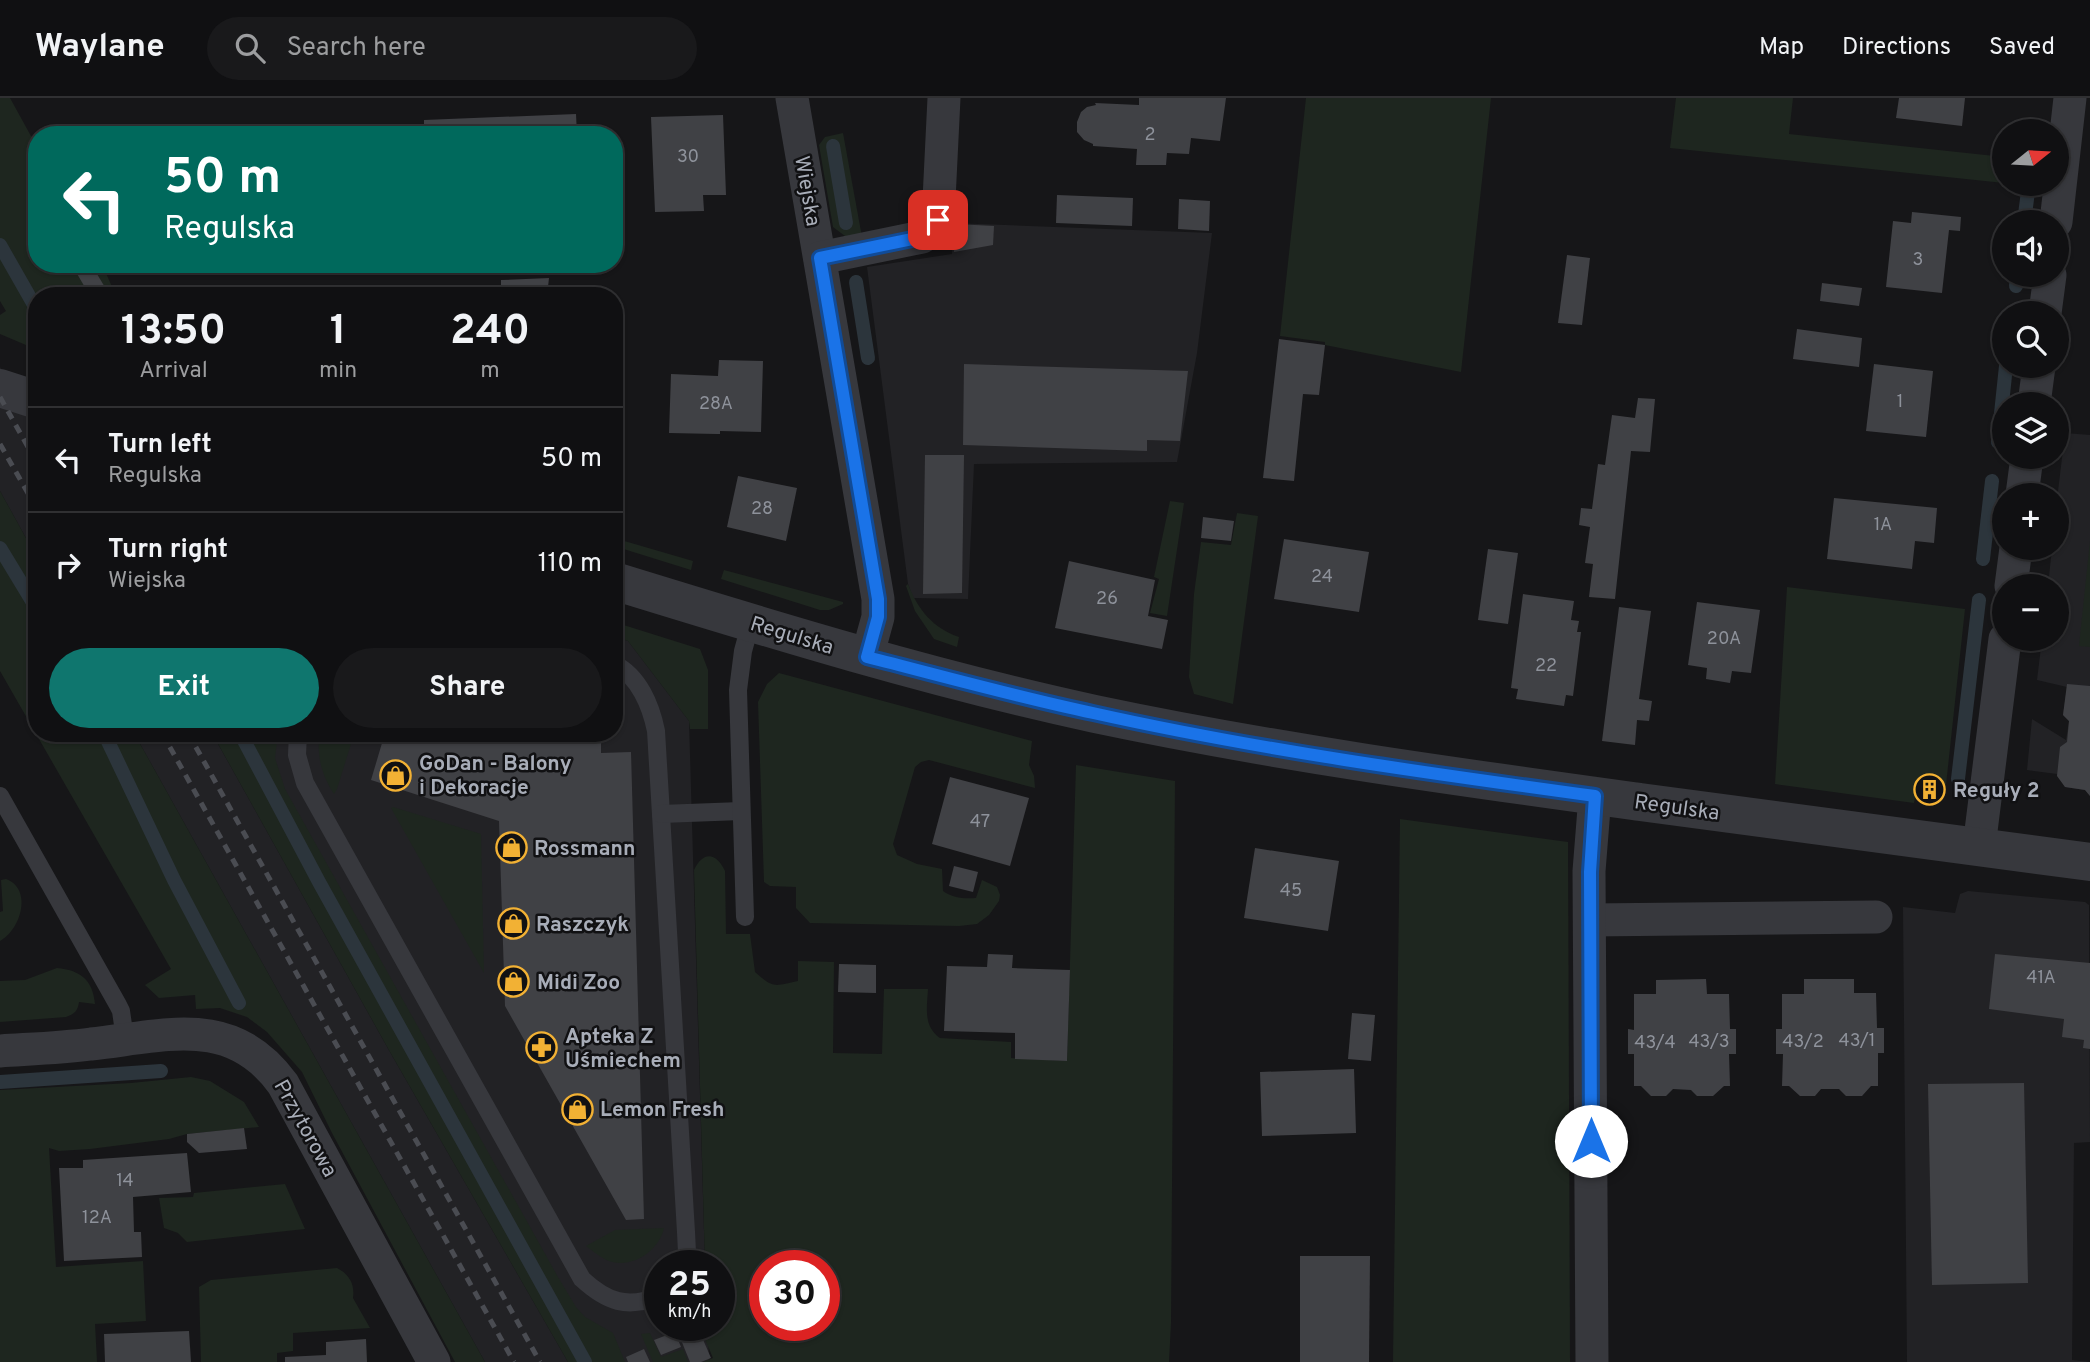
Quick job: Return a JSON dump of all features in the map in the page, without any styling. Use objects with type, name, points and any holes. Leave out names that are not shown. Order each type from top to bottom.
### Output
[{"type":"street","name":"Wiejska","points":[[792,98],[878,599],[878,617],[867,657]]},
{"type":"street","points":[[820,258],[922,237],[934,230],[938,220],[944,98]]},
{"type":"street","points":[[2057,210],[2070,98]]},
{"type":"street","points":[[0,388],[28,397]]},
{"type":"street","name":"Regulska","points":[[623,584],[867,657],[1092,713],[1213,737],[1383,767],[2090,862]]},
{"type":"street","points":[[1979,847],[2004,651]]},
{"type":"street","points":[[1592,1362],[1590,872],[1595,796]]},
{"type":"street","points":[[1590,920],[1876,917]]},
{"type":"street","name":"Przytorowa","points":[[0,1051],[187,1033],[216,1036],[247,1049],[269,1067],[283,1084],[434,1362]]},
{"type":"lane","points":[[746,917],[737,690],[751,622]]},
{"type":"lane","points":[[623,670],[636,683],[650,707],[657,741],[687,1250]]},
{"type":"lane","points":[[298,742],[297,755],[305,783],[582,1279],[596,1292],[612,1300],[627,1303],[644,1301]]},
{"type":"lane","points":[[0,796],[118,1005],[125,1039]]},
{"type":"lane","points":[[662,814],[741,811]]},
{"type":"shaded area","points":[[0,98],[10,98],[28,131],[28,273],[106,273],[112,287],[28,287],[28,346],[0,334],[0,315],[6,311],[0,301]]},
{"type":"shaded area","points":[[1306,98],[1491,98],[1461,372],[1325,345],[1325,342],[1280,336]]},
{"type":"shaded area","points":[[1676,98],[1793,98],[1789,134],[1992,156],[1992,182],[1670,148]]},
{"type":"shaded area","points":[[843,133],[862,237],[845,236],[833,227],[819,145],[825,137]]},
{"type":"shaded area","points":[[953,223],[1212,233],[1197,353],[1177,462],[974,464],[968,599],[913,598],[908,584],[867,267],[952,254]]},
{"type":"shaded area","points":[[0,367],[28,418],[28,542],[0,491]]},
{"type":"shaded area","points":[[2069,433],[2090,435],[2090,796],[2085,790],[2065,787],[2057,774],[2027,770],[2032,719],[2066,740],[2069,721],[2063,715],[2067,687],[2037,680],[2041,651],[2069,651],[2069,574],[2049,574],[2051,560],[2069,560],[2069,483],[2059,483],[2061,469],[2069,469]]},
{"type":"shaded area","points":[[0,491],[28,542],[28,720],[0,671]]},
{"type":"shaded area","points":[[1170,501],[1184,503],[1167,616],[1150,613],[1159,579],[1154,577]]},
{"type":"shaded area","points":[[1237,513],[1258,516],[1233,704],[1194,694],[1189,677],[1194,594],[1201,542],[1231,545]]},
{"type":"shaded area","points":[[623,541],[693,561],[691,570],[623,549]]},
{"type":"shaded area","points":[[2090,541],[2090,647],[2079,646]]},
{"type":"shaded area","points":[[724,570],[843,604],[829,610],[820,610],[721,579]]},
{"type":"shaded area","points":[[908,584],[928,617],[941,629],[959,637],[957,647],[934,639],[915,611],[906,586]]},
{"type":"shaded area","points":[[1787,587],[1965,609],[1946,785],[1918,780],[1914,803],[1775,784]]},
{"type":"shaded area","points":[[623,625],[700,649],[708,670],[708,729],[690,729],[689,721],[628,641],[623,639]]},
{"type":"shaded area","points":[[623,639],[628,641],[689,721],[705,1250],[644,1250],[644,1341],[708,1341],[709,1362],[603,1362],[256,742],[623,742]]},
{"type":"shaded area","points":[[779,673],[1032,741],[1029,765],[1035,788],[929,760],[921,762],[915,767],[893,844],[897,855],[917,864],[942,869],[943,891],[951,895],[976,898],[982,880],[997,887],[999,901],[989,915],[977,924],[959,926],[810,923],[796,908],[796,887],[770,886],[764,882],[758,702],[767,684]]},
{"type":"shaded area","points":[[41,742],[139,742],[485,1362],[455,1362],[302,1072],[267,1032],[247,1017],[220,1008],[196,1009],[195,995],[159,998],[145,985],[171,969]]},
{"type":"shaded area","points":[[139,742],[217,742],[390,1052],[568,1362],[485,1362]]},
{"type":"shaded area","points":[[217,742],[277,742],[275,758],[285,789],[558,1277],[585,1317],[613,1333],[625,1362],[568,1362],[390,1052]]},
{"type":"shaded area","points":[[319,742],[352,742],[334,794],[321,765]]},
{"type":"shaded area","points":[[1076,765],[1175,781],[1169,1362],[703,1362],[713,1358],[706,1341],[735,1341],[735,1250],[705,1250],[694,870],[701,859],[714,857],[725,871],[726,934],[750,934],[755,972],[761,977],[771,984],[784,984],[798,981],[798,961],[834,962],[833,1053],[882,1054],[884,989],[928,989],[928,1022],[940,1038],[1011,1042],[1011,1058],[1067,1061]]},
{"type":"shaded area","points":[[391,808],[481,834],[484,973]]},
{"type":"shaded area","points":[[1400,819],[1568,842],[1570,1362],[1393,1362]]},
{"type":"shaded area","points":[[6,879],[14,884],[22,900],[14,928],[0,941],[0,912],[3,911],[1,880]]},
{"type":"shaded area","points":[[1968,891],[2085,902],[2089,905],[2090,1142],[2074,1143],[2072,1360],[2090,1362],[1907,1362],[1903,907],[1955,913],[1960,894]]},
{"type":"shaded area","points":[[57,968],[72,971],[84,978],[94,996],[95,1004],[79,1002],[76,1011],[66,1017],[0,1022],[0,981],[25,980]]},
{"type":"shaded area","points":[[191,1077],[210,1081],[244,1102],[259,1127],[187,1134],[169,1139],[90,1149],[59,1151],[49,1148],[56,1267],[143,1261],[146,1321],[95,1324],[97,1362],[0,1362],[0,1090]]},
{"type":"shaded area","points":[[285,1184],[305,1229],[187,1242],[178,1233],[164,1228],[159,1198],[193,1197],[194,1193]]},
{"type":"shaded area","points":[[664,1228],[657,1244],[651,1250],[644,1250],[643,1256],[627,1262],[609,1261],[586,1246],[615,1230]]},
{"type":"shaded area","points":[[337,1268],[350,1280],[353,1298],[370,1328],[293,1333],[293,1351],[277,1353],[277,1362],[201,1362],[199,1287],[211,1280]]},
{"type":"shaded area","points":[[644,1341],[654,1341],[661,1357],[683,1349],[688,1362],[653,1362]]},
{"type":"building","points":[[1139,98],[1226,98],[1220,141],[1191,138],[1189,154],[1167,153],[1166,165],[1136,165],[1137,149],[1093,146],[1077,132],[1081,112],[1087,107],[1096,105],[1095,103],[1139,105]]},
{"type":"building","points":[[1899,98],[1965,98],[1962,126],[1896,118]]},
{"type":"building","points":[[576,114],[577,126],[424,126],[424,120]]},
{"type":"building","points":[[723,115],[726,195],[703,195],[704,211],[655,212],[651,117]]},
{"type":"building","points":[[1057,195],[1133,198],[1132,226],[1056,223]]},
{"type":"building","points":[[1179,199],[1210,201],[1209,231],[1178,229]]},
{"type":"building","points":[[1912,212],[1961,217],[1960,231],[1949,230],[1942,293],[1886,287],[1893,221],[1911,223]]},
{"type":"building","points":[[956,224],[994,226],[993,245],[954,252]]},
{"type":"building","points":[[1567,255],[1590,258],[1582,325],[1558,323]]},
{"type":"building","points":[[77,273],[96,273],[105,287],[85,287]]},
{"type":"building","points":[[549,278],[548,287],[501,287],[501,280]]},
{"type":"building","points":[[1822,283],[1862,288],[1859,306],[1820,301]]},
{"type":"building","points":[[1797,329],[1862,338],[1859,367],[1793,359]]},
{"type":"building","points":[[1279,339],[1325,345],[1319,395],[1303,394],[1294,481],[1263,478]]},
{"type":"building","points":[[719,360],[763,361],[761,432],[669,433],[671,374],[718,376]]},
{"type":"building","points":[[964,364],[1188,371],[1180,441],[1147,440],[1147,451],[963,445]]},
{"type":"building","points":[[1874,364],[1933,371],[1926,437],[1866,431]]},
{"type":"building","points":[[1638,398],[1655,399],[1650,452],[1631,451],[1615,599],[1589,597],[1593,564],[1585,563],[1590,527],[1579,525],[1581,508],[1592,509],[1598,464],[1605,465],[1612,415],[1635,418]]},
{"type":"building","points":[[925,455],[964,455],[962,593],[923,594]]},
{"type":"building","points":[[738,476],[797,488],[786,541],[727,527]]},
{"type":"building","points":[[1834,498],[1937,508],[1934,543],[1915,541],[1912,569],[1827,559]]},
{"type":"building","points":[[1203,517],[1234,521],[1231,541],[1201,538]]},
{"type":"building","points":[[1284,539],[1369,552],[1359,612],[1274,599]]},
{"type":"building","points":[[1488,549],[1518,553],[1508,624],[1478,620]]},
{"type":"building","points":[[1069,561],[1155,580],[1148,616],[1168,620],[1162,649],[1055,628]]},
{"type":"building","points":[[1523,594],[1574,601],[1571,620],[1579,621],[1577,632],[1581,632],[1573,696],[1566,695],[1564,706],[1516,699],[1518,689],[1511,688]]},
{"type":"building","points":[[1697,602],[1760,610],[1751,673],[1732,671],[1730,683],[1706,679],[1707,668],[1688,665]]},
{"type":"building","points":[[1619,607],[1651,611],[1639,699],[1652,701],[1649,721],[1637,720],[1635,745],[1602,741]]},
{"type":"building","points":[[2067,684],[2090,686],[2090,796],[2085,790],[2065,787],[2057,776],[2060,747],[2067,742],[2069,721],[2063,715]]},
{"type":"building","points":[[382,742],[601,742],[601,753],[631,752],[644,1219],[626,1220],[505,1006],[499,821],[371,780]]},
{"type":"building","points":[[950,777],[1029,798],[1010,866],[932,844]]},
{"type":"building","name":"Reguły 2","points":[[1922,783],[1939,786],[1937,802],[1920,799]]},
{"type":"building","points":[[1255,848],[1339,861],[1328,931],[1244,918]]},
{"type":"building","points":[[954,866],[978,872],[973,892],[949,886]]},
{"type":"building","points":[[988,954],[1013,955],[1012,968],[1070,970],[1067,1061],[1015,1059],[1015,1033],[944,1031],[947,966],[987,967]]},
{"type":"building","points":[[1995,954],[2090,963],[2090,1049],[2083,1048],[2084,1040],[2062,1037],[2064,1019],[1989,1009]]},
{"type":"building","points":[[839,964],[876,965],[876,993],[838,992]]},
{"type":"building","points":[[1706,979],[1707,994],[1729,994],[1730,1029],[1736,1029],[1736,1054],[1729,1054],[1730,1086],[1724,1086],[1713,1096],[1697,1096],[1691,1090],[1673,1089],[1666,1096],[1651,1096],[1641,1086],[1634,1086],[1634,1054],[1628,1054],[1628,1029],[1634,1030],[1634,994],[1656,994],[1656,980]]},
{"type":"building","points":[[1804,979],[1854,979],[1854,993],[1876,993],[1877,1028],[1884,1028],[1884,1053],[1878,1053],[1878,1086],[1871,1086],[1862,1096],[1846,1096],[1839,1089],[1821,1089],[1815,1096],[1800,1096],[1789,1086],[1782,1086],[1783,1054],[1776,1054],[1776,1029],[1782,1029],[1782,994],[1804,994]]},
{"type":"building","points":[[1352,1013],[1375,1015],[1371,1061],[1348,1059]]},
{"type":"building","points":[[1354,1069],[1356,1133],[1262,1136],[1260,1072]]},
{"type":"building","points":[[2024,1083],[2028,1283],[1932,1285],[1928,1084]]},
{"type":"building","points":[[244,1128],[247,1149],[199,1153],[187,1142],[187,1134]]},
{"type":"building","points":[[187,1153],[191,1192],[133,1197],[134,1232],[141,1232],[142,1257],[64,1261],[59,1168],[83,1168],[83,1160]]},
{"type":"building","points":[[1300,1256],[1370,1256],[1369,1362],[1300,1362]]},
{"type":"building","points":[[189,1331],[191,1362],[105,1362],[104,1334]]},
{"type":"building","points":[[366,1339],[367,1362],[285,1362],[285,1357],[326,1355],[326,1342]]},
{"type":"building","points":[[654,1341],[679,1341],[681,1347],[661,1355]]},
{"type":"building","points":[[681,1341],[704,1341],[711,1358],[690,1362]]},
{"type":"building","points":[[644,1349],[650,1362],[628,1362],[626,1357]]},
{"type":"waterway","points":[[833,146],[846,223]]},
{"type":"waterway","points":[[2026,210],[2027,196]]},
{"type":"waterway","points":[[0,245],[28,294]]},
{"type":"waterway","points":[[856,282],[868,358]]},
{"type":"waterway","points":[[2003,392],[2005,378]]},
{"type":"waterway","points":[[1983,559],[1992,481]]},
{"type":"waterway","points":[[0,548],[28,594]]},
{"type":"waterway","points":[[1958,779],[1979,600]]},
{"type":"waterway","points":[[108,742],[174,880],[239,1003]]},
{"type":"waterway","points":[[245,742],[319,882],[585,1362]]},
{"type":"waterway","points":[[0,1082],[161,1071]]},
{"type":"railway","points":[[0,397],[28,447]]},
{"type":"railway","points":[[0,444],[28,493]]},
{"type":"railway","points":[[167,742],[514,1362]]},
{"type":"railway","points":[[193,742],[540,1362]]},
{"type":"place","name":"GoDan - Balony i Dekoracje","points":[[396,775]]},
{"type":"place","name":"Reguły 2","points":[[1930,790]]},
{"type":"place","name":"Rossmann","points":[[511,848]]},
{"type":"place","name":"Raszczyk","points":[[513,924]]},
{"type":"place","name":"Midi Zoo","points":[[514,982]]},
{"type":"place","name":"Apteka Z Uśmiechem","points":[[542,1048]]},
{"type":"place","name":"Lemon Fresh","points":[[577,1109]]},
{"type":"route","points":[[938,220],[934,230],[922,237],[820,258],[878,599],[879,612],[867,657],[1092,713],[1213,737],[1383,767],[1595,796],[1590,872],[1591,1141]]}]
